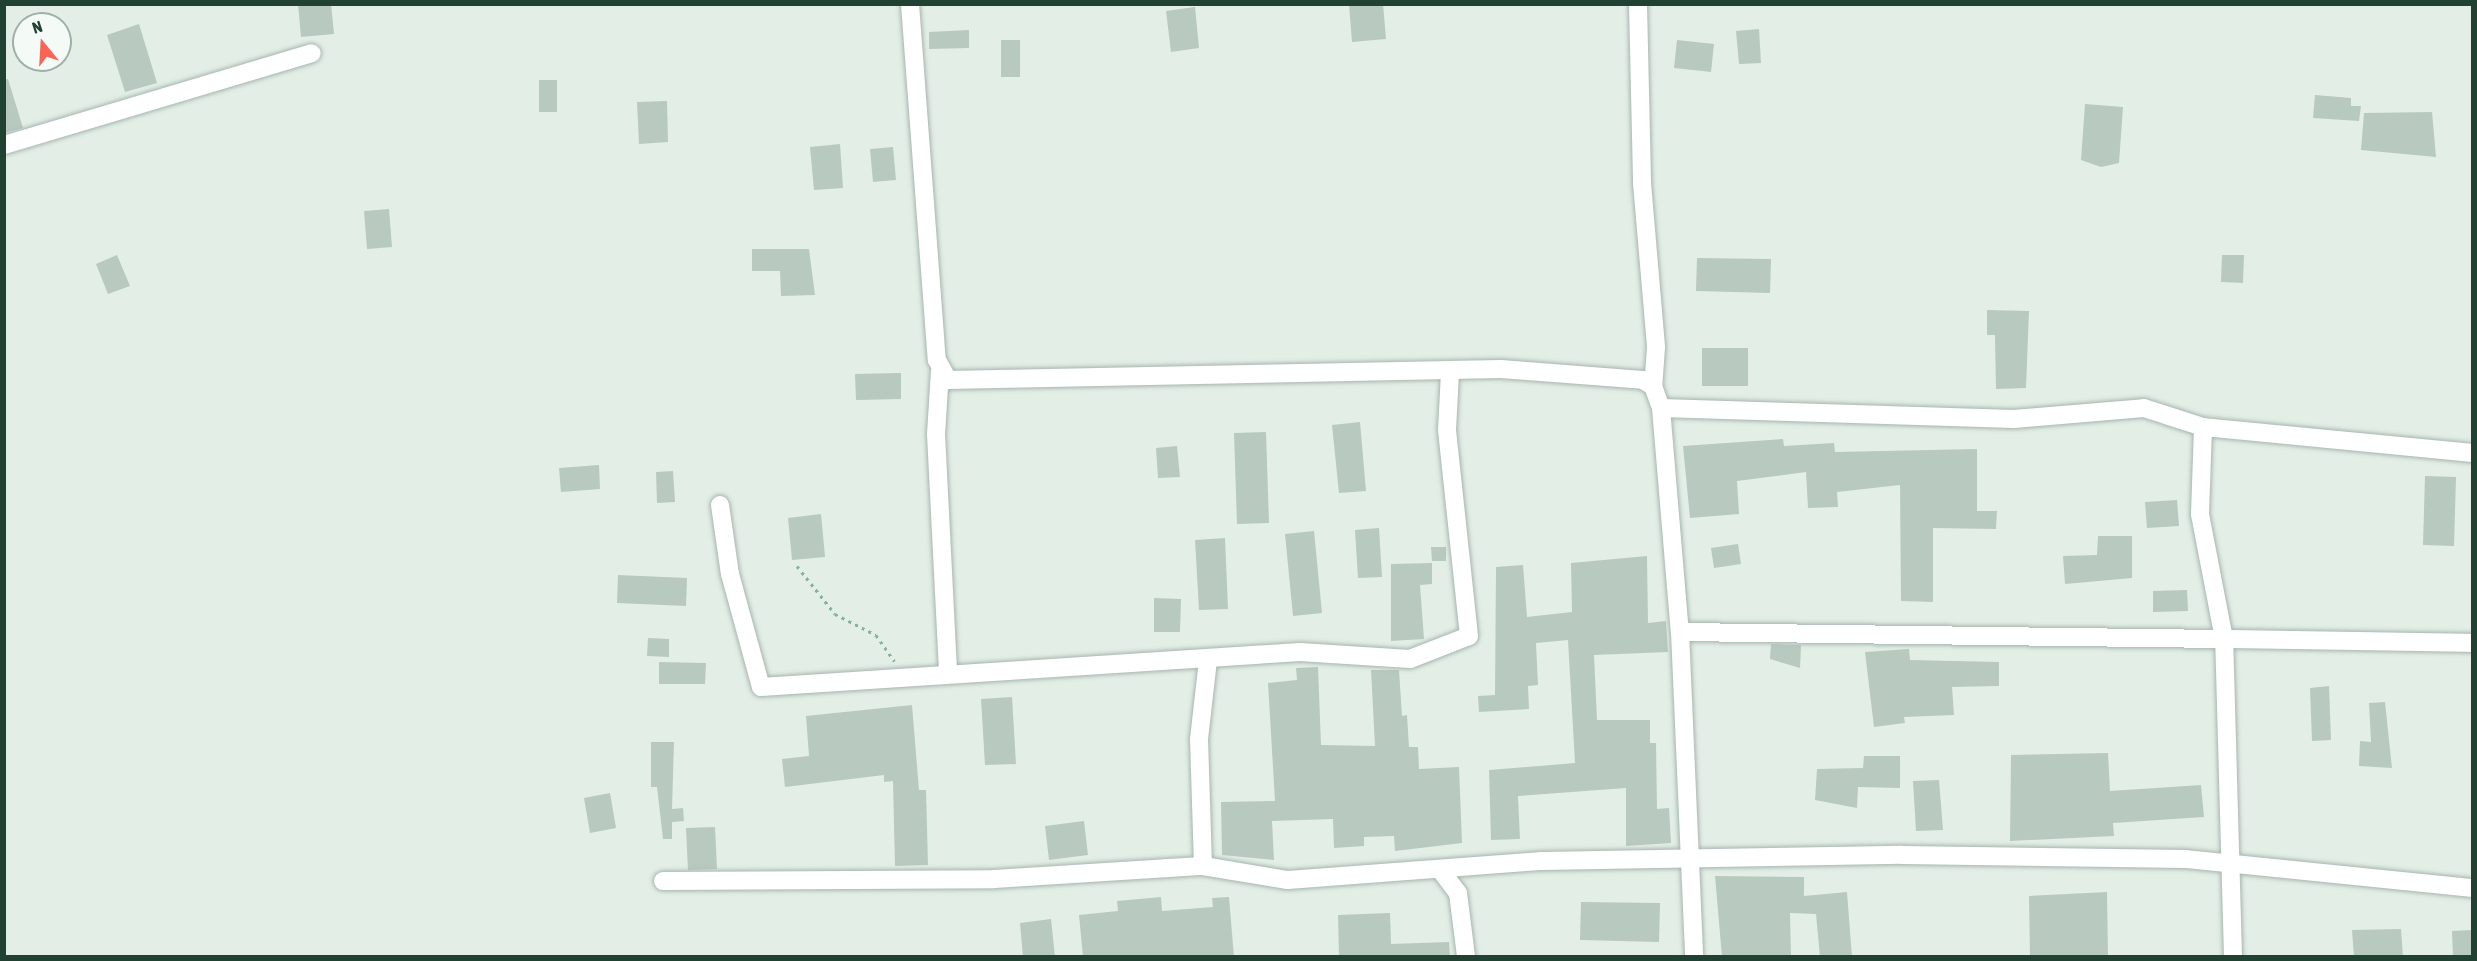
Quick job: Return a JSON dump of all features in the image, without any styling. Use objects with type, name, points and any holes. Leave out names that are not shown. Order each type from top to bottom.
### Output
[{"type":"street","points":[[910,4],[940,371],[936,434],[948,674]]},
{"type":"street","points":[[1638,4],[1642,183],[1656,347],[1653,386],[1661,408],[1680,632],[1687,855],[1694,957]]},
{"type":"street","points":[[4,145],[312,53]]},
{"type":"street","points":[[940,371],[958,383],[1501,369],[1643,380],[1653,386]]},
{"type":"street","points":[[720,505],[730,574],[761,687],[902,679],[1116,660],[1208,660],[1300,652],[1410,659],[1469,636],[1447,430],[1450,372]]},
{"type":"street","points":[[1661,408],[2014,419],[2144,408],[2203,427],[2472,453]]},
{"type":"street","points":[[2203,427],[2200,514],[2224,639],[2233,957]]},
{"type":"street","points":[[1680,632],[2472,643]]},
{"type":"street","points":[[1203,866],[1198,739],[1208,660]]},
{"type":"street","points":[[663,881],[994,879],[1203,866],[1288,880],[1687,855],[2082,856],[2229,864],[2472,888]]},
{"type":"street","points":[[1458,893],[1478,869]]},
{"type":"street","points":[[1442,872],[1458,893],[1466,957]]},
{"type":"path","points":[[797,566],[835,614],[887,644],[902,679]]},
{"type":"building","points":[[298,4],[331,4],[334,34],[301,37]]},
{"type":"building","points":[[1349,4],[1383,4],[1386,39],[1352,42]]},
{"type":"building","points":[[1195,7],[1199,48],[1171,52],[1166,11]]},
{"type":"building","points":[[139,24],[157,83],[125,92],[107,35]]},
{"type":"building","points":[[1759,29],[1761,63],[1739,64],[1736,31]]},
{"type":"building","points":[[969,30],[969,48],[929,49],[929,32]]},
{"type":"building","points":[[1001,40],[1020,40],[1020,77],[1001,77]]},
{"type":"building","points":[[1677,40],[1714,44],[1711,72],[1674,68]]},
{"type":"building","points":[[8,79],[23,128],[4,133],[4,80]]},
{"type":"building","points":[[539,80],[557,80],[557,112],[539,112]]},
{"type":"building","points":[[2315,95],[2351,98],[2351,106],[2361,106],[2359,121],[2313,118]]},
{"type":"building","points":[[667,101],[668,142],[639,144],[637,102]]},
{"type":"building","points":[[2085,104],[2123,107],[2119,163],[2101,167],[2081,160]]},
{"type":"building","points":[[2432,112],[2436,157],[2361,150],[2364,113]]},
{"type":"building","points":[[840,144],[843,188],[814,190],[810,147]]},
{"type":"building","points":[[893,147],[896,180],[873,182],[870,149]]},
{"type":"building","points":[[389,209],[392,247],[367,249],[364,211]]},
{"type":"building","points":[[752,249],[809,249],[815,295],[781,296],[780,271],[752,271]]},
{"type":"building","points":[[117,255],[130,286],[108,294],[96,264]]},
{"type":"building","points":[[2222,255],[2244,255],[2243,283],[2221,282]]},
{"type":"building","points":[[1697,258],[1771,259],[1770,293],[1696,291]]},
{"type":"building","points":[[1987,310],[2029,311],[2026,388],[1996,389],[1995,335],[1987,335]]},
{"type":"building","points":[[1702,348],[1748,348],[1748,386],[1702,386]]},
{"type":"building","points":[[901,373],[901,399],[856,400],[855,374]]},
{"type":"building","points":[[1360,422],[1366,491],[1339,493],[1332,425]]},
{"type":"building","points":[[1266,432],[1269,523],[1237,524],[1234,433]]},
{"type":"building","points":[[1783,439],[1784,446],[1834,443],[1835,452],[1977,449],[1977,511],[1997,511],[1996,529],[1933,528],[1933,602],[1901,601],[1900,485],[1837,492],[1838,507],[1808,508],[1806,472],[1737,481],[1739,514],[1690,518],[1683,446]]},
{"type":"building","points":[[1177,446],[1180,477],[1158,478],[1156,448]]},
{"type":"building","points":[[599,465],[600,489],[561,492],[559,468]]},
{"type":"building","points":[[673,471],[675,502],[657,503],[656,472]]},
{"type":"building","points":[[2425,476],[2456,477],[2454,546],[2423,545]]},
{"type":"building","points":[[2177,500],[2179,526],[2147,528],[2145,502]]},
{"type":"building","points":[[821,514],[825,557],[792,560],[788,518]]},
{"type":"building","points":[[1379,528],[1382,577],[1358,578],[1355,530]]},
{"type":"building","points":[[1314,531],[1322,613],[1293,616],[1285,534]]},
{"type":"building","points":[[2098,536],[2132,536],[2132,578],[2065,584],[2063,556],[2097,555]]},
{"type":"building","points":[[1225,538],[1228,609],[1199,610],[1195,540]]},
{"type":"building","points":[[1738,544],[1741,564],[1714,568],[1711,548]]},
{"type":"building","points":[[1431,547],[1446,547],[1446,561],[1432,561]]},
{"type":"building","points":[[1647,556],[1648,623],[1666,621],[1668,652],[1594,655],[1597,720],[1650,720],[1650,743],[1656,743],[1657,809],[1669,808],[1671,843],[1626,846],[1626,788],[1518,796],[1520,839],[1491,840],[1489,770],[1575,763],[1568,640],[1536,643],[1538,685],[1528,686],[1529,709],[1479,712],[1478,696],[1495,695],[1496,567],[1523,565],[1527,617],[1572,612],[1571,563]]},
{"type":"building","points":[[1432,563],[1432,584],[1420,585],[1424,639],[1391,641],[1391,564]]},
{"type":"building","points":[[618,575],[687,578],[686,606],[617,603]]},
{"type":"building","points":[[2187,590],[2188,611],[2153,612],[2153,591]]},
{"type":"building","points":[[1154,598],[1181,599],[1180,632],[1154,632]]},
{"type":"building","points":[[648,638],[669,639],[669,657],[647,656]]},
{"type":"building","points":[[1771,644],[1801,645],[1800,668],[1770,659]]},
{"type":"building","points":[[1909,649],[1910,660],[1999,662],[1999,686],[1952,687],[1954,715],[1904,717],[1905,723],[1874,727],[1865,652]]},
{"type":"building","points":[[659,662],[706,663],[705,684],[659,684]]},
{"type":"building","points":[[1318,667],[1321,745],[1375,746],[1371,670],[1399,670],[1402,716],[1407,715],[1409,747],[1418,747],[1419,769],[1459,767],[1462,843],[1395,851],[1394,836],[1364,837],[1364,846],[1334,848],[1333,819],[1272,821],[1274,860],[1222,855],[1221,802],[1275,801],[1268,683],[1297,680],[1296,668]]},
{"type":"building","points":[[2329,686],[2331,740],[2312,741],[2310,688]]},
{"type":"building","points":[[1012,697],[1016,764],[985,765],[981,699]]},
{"type":"building","points":[[2385,702],[2392,768],[2359,766],[2360,741],[2371,742],[2369,703]]},
{"type":"building","points":[[912,705],[919,790],[926,790],[928,865],[895,866],[893,781],[884,782],[884,775],[785,787],[782,759],[809,756],[806,716]]},
{"type":"building","points":[[651,742],[674,742],[672,809],[683,808],[684,821],[672,822],[672,839],[663,839],[657,787],[651,787]]},
{"type":"building","points":[[2108,753],[2110,791],[2201,785],[2204,817],[2113,823],[2114,836],[2010,841],[2011,755]]},
{"type":"building","points":[[1864,756],[1900,756],[1900,788],[1858,787],[1857,808],[1815,800],[1817,769],[1863,768]]},
{"type":"building","points":[[1939,780],[1943,830],[1916,831],[1913,781]]},
{"type":"building","points":[[610,793],[616,828],[590,833],[584,798]]},
{"type":"building","points":[[1084,821],[1088,855],[1049,860],[1045,826]]},
{"type":"building","points":[[715,827],[717,869],[688,870],[686,828]]},
{"type":"building","points":[[1715,876],[1804,877],[1804,896],[1847,892],[1852,957],[1820,957],[1816,914],[1790,913],[1791,957],[1722,957]]},
{"type":"building","points":[[2107,892],[2108,957],[2030,957],[2029,896]]},
{"type":"building","points":[[1161,897],[1162,911],[1213,907],[1212,898],[1229,897],[1234,957],[1083,957],[1079,915],[1118,911],[1117,901]]},
{"type":"building","points":[[1581,902],[1660,903],[1659,942],[1580,940]]},
{"type":"building","points":[[1390,913],[1391,944],[1449,942],[1450,957],[1339,957],[1338,915]]},
{"type":"building","points":[[1051,919],[1055,957],[1023,957],[1020,923]]},
{"type":"building","points":[[2401,929],[2403,957],[2354,957],[2352,930]]},
{"type":"building","points":[[2472,930],[2472,957],[2453,957],[2452,931]]}]
